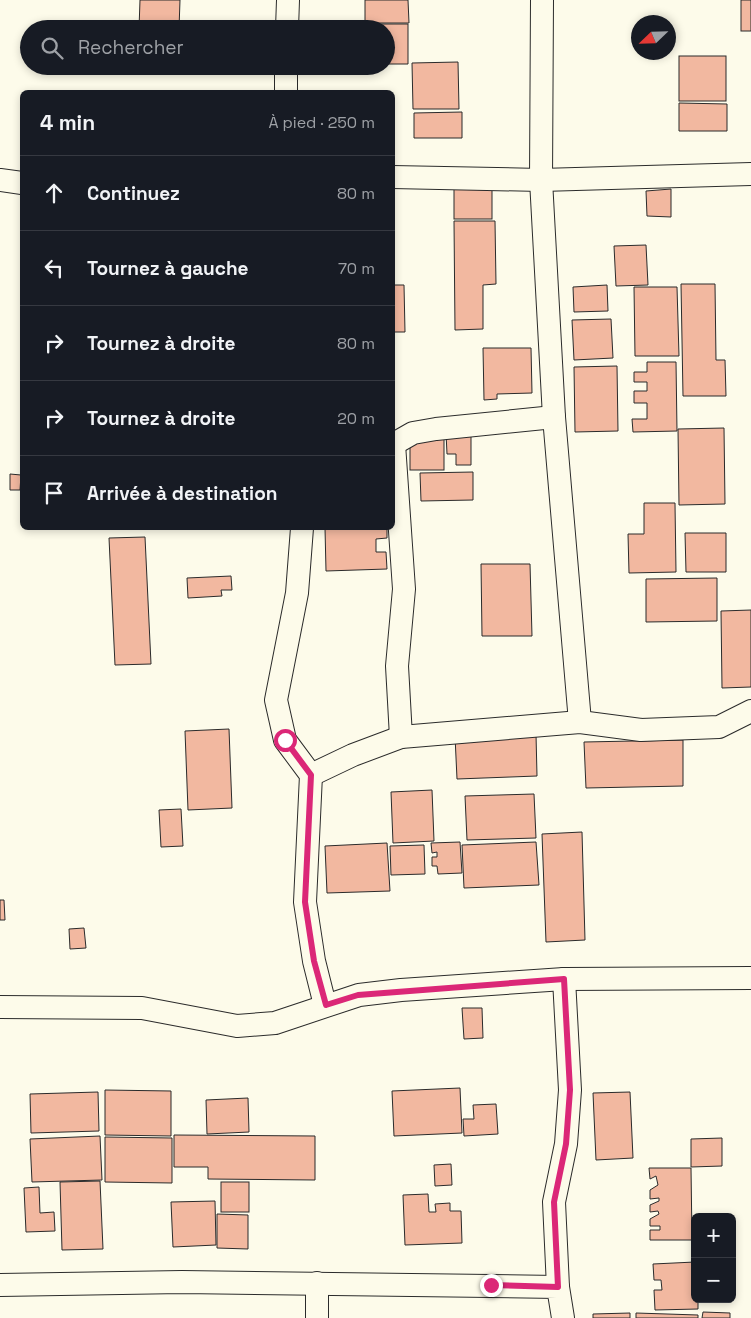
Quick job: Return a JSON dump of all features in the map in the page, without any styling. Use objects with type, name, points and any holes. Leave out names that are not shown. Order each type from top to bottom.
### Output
[{"type":"street","points":[[287,20],[288,0]]},
{"type":"street","points":[[542,0],[542,180],[554,418],[580,722]]},
{"type":"street","points":[[286,75],[286,90]]},
{"type":"street","points":[[395,177],[542,180],[751,174]]},
{"type":"street","points":[[0,180],[20,183]]},
{"type":"street","points":[[395,443],[413,433],[436,429],[554,418]]},
{"type":"street","points":[[395,470],[404,589],[397,666],[401,737]]},
{"type":"street","points":[[302,530],[297,593],[276,700],[285,740],[311,775],[305,902],[314,961],[326,1005]]},
{"type":"street","points":[[311,775],[353,755],[401,737],[580,722],[641,730],[719,727],[751,711]]},
{"type":"street","points":[[0,1007],[142,1008],[237,1026],[275,1023],[358,995],[564,979],[751,978]]},
{"type":"street","points":[[563,1318],[558,1287],[554,1202],[566,1144],[570,1090],[564,979]]},
{"type":"street","points":[[0,1285],[316,1283],[558,1287]]},
{"type":"street","points":[[316,1283],[317,1318]]},
{"type":"building","points":[[140,0],[180,0],[179,20],[139,20]]},
{"type":"building","points":[[365,0],[408,0],[409,23],[395,23],[395,20],[365,20]]},
{"type":"building","points":[[741,0],[751,0],[751,31],[741,31]]},
{"type":"building","points":[[395,24],[408,24],[408,64],[395,64]]},
{"type":"building","points":[[679,56],[726,56],[726,101],[679,101]]},
{"type":"building","points":[[458,62],[459,109],[413,109],[412,63]]},
{"type":"building","points":[[679,103],[727,104],[727,131],[679,131]]},
{"type":"building","points":[[462,112],[462,138],[414,138],[414,113]]},
{"type":"building","points":[[454,180],[492,180],[492,219],[454,219]]},
{"type":"building","points":[[671,189],[671,217],[647,216],[646,191]]},
{"type":"building","points":[[454,221],[495,221],[496,284],[483,285],[483,329],[455,330]]},
{"type":"building","points":[[646,245],[648,285],[616,286],[614,246]]},
{"type":"building","points":[[681,284],[715,284],[716,360],[725,360],[726,396],[683,396]]},
{"type":"building","points":[[395,285],[404,285],[405,332],[395,332]]},
{"type":"building","points":[[607,285],[608,311],[574,312],[573,287]]},
{"type":"building","points":[[634,287],[677,287],[679,356],[635,356]]},
{"type":"building","points":[[611,319],[613,358],[574,360],[572,320]]},
{"type":"building","points":[[483,348],[531,348],[532,393],[497,394],[497,399],[484,400]]},
{"type":"building","points":[[647,362],[676,362],[677,431],[633,432],[632,419],[647,419],[647,403],[634,403],[634,391],[647,391],[647,382],[634,382],[634,372],[647,372]]},
{"type":"building","points":[[617,366],[618,431],[575,432],[574,367]]},
{"type":"building","points":[[724,428],[725,504],[679,505],[678,429]]},
{"type":"building","points":[[446,433],[471,433],[471,465],[456,465],[456,454],[447,454]]},
{"type":"building","points":[[410,437],[444,437],[444,470],[410,470]]},
{"type":"building","points":[[473,472],[473,500],[421,501],[420,473]]},
{"type":"building","points":[[10,474],[20,475],[20,490],[10,490]]},
{"type":"building","points":[[644,503],[675,503],[676,572],[629,573],[628,534],[644,534]]},
{"type":"building","points":[[325,530],[387,530],[387,538],[376,539],[376,552],[386,552],[387,569],[326,571]]},
{"type":"building","points":[[685,533],[726,533],[726,572],[686,572]]},
{"type":"building","points":[[145,537],[151,664],[115,665],[109,538]]},
{"type":"building","points":[[481,564],[530,564],[532,636],[482,636]]},
{"type":"building","points":[[231,576],[232,590],[221,590],[222,596],[188,598],[187,578]]},
{"type":"building","points":[[717,578],[717,621],[646,622],[646,579]]},
{"type":"building","points":[[751,610],[751,687],[722,688],[721,611]]},
{"type":"building","points":[[229,729],[232,808],[188,810],[185,731]]},
{"type":"building","points":[[536,734],[537,776],[457,779],[455,736]]},
{"type":"building","points":[[683,740],[683,786],[586,788],[584,742]]},
{"type":"building","points":[[432,790],[434,841],[393,843],[391,792]]},
{"type":"building","points":[[534,794],[536,838],[467,840],[465,796]]},
{"type":"building","points":[[181,809],[183,846],[161,847],[159,810]]},
{"type":"building","points":[[582,832],[585,940],[546,942],[542,834]]},
{"type":"building","points":[[460,842],[462,873],[438,874],[437,866],[432,866],[432,857],[437,857],[437,852],[432,853],[431,843]]},
{"type":"building","points":[[536,842],[539,885],[464,888],[462,845]]},
{"type":"building","points":[[387,843],[390,891],[327,893],[325,846]]},
{"type":"building","points":[[424,845],[425,874],[391,875],[390,846]]},
{"type":"building","points":[[0,900],[4,900],[5,920],[0,920]]},
{"type":"building","points":[[84,928],[86,948],[70,949],[69,929]]},
{"type":"building","points":[[462,1008],[482,1008],[483,1038],[464,1039]]},
{"type":"building","points":[[460,1088],[462,1133],[394,1136],[392,1091]]},
{"type":"building","points":[[105,1090],[171,1091],[171,1136],[105,1135]]},
{"type":"building","points":[[98,1092],[99,1131],[31,1133],[30,1094]]},
{"type":"building","points":[[630,1092],[633,1158],[596,1160],[593,1093]]},
{"type":"building","points":[[248,1098],[249,1132],[207,1134],[206,1100]]},
{"type":"building","points":[[496,1104],[498,1134],[464,1136],[463,1119],[474,1119],[473,1105]]},
{"type":"building","points":[[174,1135],[315,1136],[315,1180],[208,1179],[208,1167],[174,1167]]},
{"type":"building","points":[[100,1136],[102,1180],[32,1182],[30,1139]]},
{"type":"building","points":[[105,1137],[172,1138],[172,1183],[105,1182]]},
{"type":"building","points":[[722,1138],[722,1166],[691,1167],[691,1139]]},
{"type":"building","points":[[451,1164],[452,1185],[435,1186],[434,1165]]},
{"type":"building","points":[[649,1168],[691,1168],[691,1240],[650,1240],[650,1230],[660,1230],[660,1226],[650,1226],[650,1219],[659,1214],[658,1211],[650,1212],[650,1205],[659,1201],[659,1198],[650,1199],[650,1190],[658,1185],[656,1176],[650,1179]]},
{"type":"building","points":[[100,1181],[103,1249],[62,1250],[60,1182]]},
{"type":"building","points":[[221,1182],[249,1182],[249,1212],[221,1212]]},
{"type":"building","points":[[39,1187],[40,1213],[54,1212],[55,1231],[26,1232],[24,1188]]},
{"type":"building","points":[[428,1194],[429,1212],[436,1212],[435,1204],[450,1203],[450,1211],[461,1211],[462,1243],[405,1245],[403,1195]]},
{"type":"building","points":[[215,1201],[216,1245],[173,1247],[171,1202]]},
{"type":"building","points":[[217,1214],[248,1215],[248,1249],[217,1248]]},
{"type":"building","points":[[691,1262],[691,1303],[698,1303],[698,1309],[655,1310],[654,1290],[662,1290],[661,1280],[654,1280],[653,1264]]},
{"type":"building","points":[[703,1312],[730,1313],[730,1318],[702,1318]]},
{"type":"building","points":[[630,1313],[630,1318],[593,1318],[593,1314]]},
{"type":"building","points":[[636,1313],[698,1315],[698,1318],[636,1318]]},
{"type":"route","points":[[285,740],[311,775],[305,902],[314,961],[326,1005],[358,995],[401,990],[564,979],[570,1090],[566,1144],[554,1202],[558,1287],[491,1285]]}]
